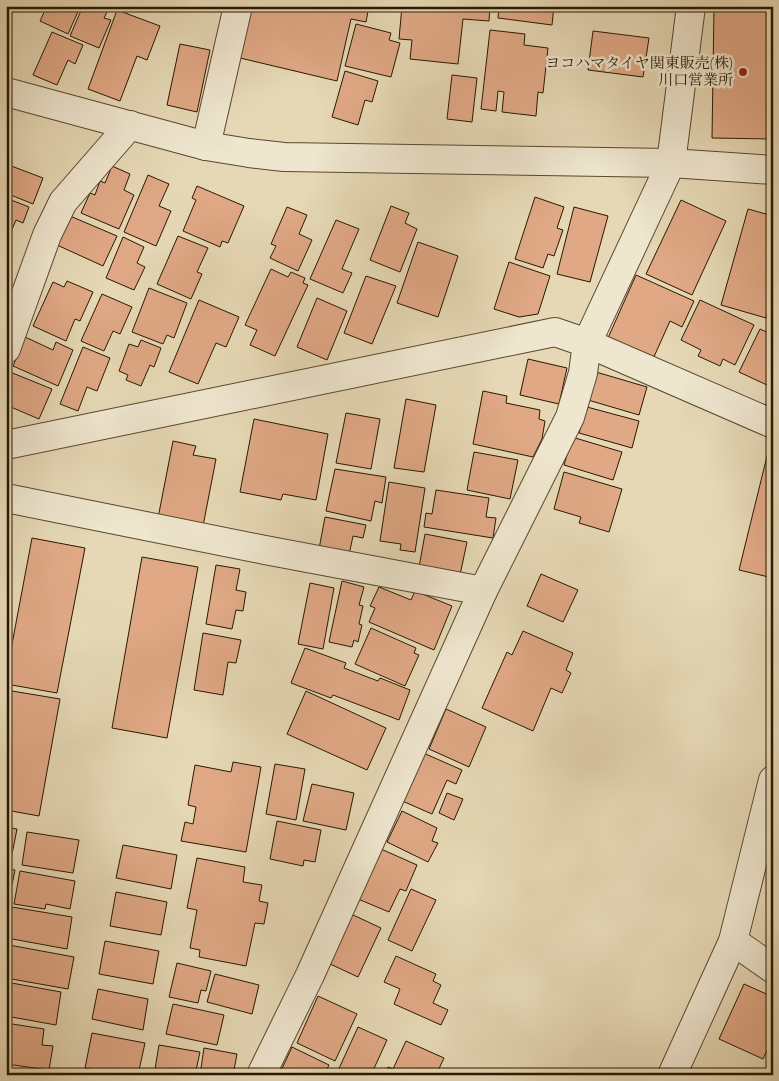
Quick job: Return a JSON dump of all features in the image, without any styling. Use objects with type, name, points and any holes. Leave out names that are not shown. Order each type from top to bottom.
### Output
[{"type":"street","points":[[206,146],[238,6]]},
{"type":"street","points":[[261,1075],[310,975],[484,591],[570,417],[584,374],[587,343],[671,163],[691,6]]},
{"type":"street","points":[[6,92],[206,146],[284,157],[671,163],[773,170]]},
{"type":"street","points":[[6,349],[47,235],[63,202],[130,125]]},
{"type":"street","points":[[6,445],[554,332],[587,343],[773,424]]},
{"type":"street","points":[[6,498],[265,550],[484,591]]},
{"type":"street","points":[[672,1075],[733,941],[773,780]]},
{"type":"street","points":[[733,941],[773,969]]},
{"type":"building","points":[[47,6],[80,7],[68,34],[40,21]]},
{"type":"building","points":[[83,6],[110,6],[104,18],[111,20],[99,48],[70,36]]},
{"type":"building","points":[[252,6],[369,6],[366,22],[351,19],[337,81],[240,58]]},
{"type":"building","points":[[402,6],[490,6],[489,21],[463,19],[458,64],[410,59],[412,40],[399,39]]},
{"type":"building","points":[[499,6],[554,6],[552,25],[498,18]]},
{"type":"building","name":"ヨコハマタイヤ関東販売(株) 川口営業所","points":[[714,6],[773,6],[773,139],[712,138]]},
{"type":"building","points":[[117,10],[160,26],[147,60],[137,56],[120,101],[88,89]]},
{"type":"building","points":[[356,24],[391,33],[389,40],[400,43],[391,77],[345,66]]},
{"type":"building","points":[[490,30],[525,34],[524,45],[548,48],[543,93],[538,92],[536,116],[502,112],[504,92],[498,91],[496,111],[481,109]]},
{"type":"building","points":[[593,31],[649,38],[643,77],[588,70]]},
{"type":"building","points":[[52,32],[83,45],[75,64],[68,60],[57,85],[33,75]]},
{"type":"building","points":[[180,44],[210,50],[197,112],[167,105]]},
{"type":"building","points":[[345,71],[378,81],[372,102],[365,100],[358,125],[332,117]]},
{"type":"building","points":[[452,75],[477,78],[472,122],[447,119]]},
{"type":"building","points":[[6,164],[43,178],[33,204],[6,193]]},
{"type":"building","points":[[112,166],[130,174],[124,190],[134,195],[119,229],[81,213],[90,193],[95,195],[100,181],[105,183]]},
{"type":"building","points":[[148,175],[169,184],[159,206],[171,211],[156,246],[124,232]]},
{"type":"building","points":[[197,186],[244,206],[228,243],[222,241],[220,247],[183,231],[196,200],[192,198]]},
{"type":"building","points":[[535,197],[564,207],[557,228],[563,230],[554,256],[548,254],[543,268],[515,259]]},
{"type":"building","points":[[6,198],[29,207],[23,223],[16,220],[10,234],[6,232]]},
{"type":"building","points":[[681,200],[726,221],[692,295],[646,274]]},
{"type":"building","points":[[391,206],[409,213],[405,223],[417,229],[400,272],[370,260]]},
{"type":"building","points":[[287,207],[307,215],[299,234],[312,240],[298,271],[270,258],[276,246],[271,244]]},
{"type":"building","points":[[574,207],[608,216],[590,282],[557,274]]},
{"type":"building","points":[[748,209],[773,216],[773,296],[766,318],[721,305]]},
{"type":"building","points":[[70,216],[117,236],[103,266],[57,245]]},
{"type":"building","points":[[336,220],[359,229],[342,269],[352,273],[343,293],[310,279]]},
{"type":"building","points":[[178,236],[208,248],[197,272],[202,274],[191,299],[157,284]]},
{"type":"building","points":[[123,237],[144,247],[137,263],[145,267],[134,290],[106,278]]},
{"type":"building","points":[[418,242],[458,256],[438,317],[397,303]]},
{"type":"building","points":[[509,262],[550,276],[538,314],[519,317],[494,309]]},
{"type":"building","points":[[271,269],[288,277],[291,272],[305,278],[303,283],[308,285],[275,356],[250,345],[257,330],[245,325]]},
{"type":"building","points":[[636,275],[694,301],[682,327],[670,321],[653,359],[608,338]]},
{"type":"building","points":[[366,276],[396,286],[372,344],[344,333]]},
{"type":"building","points":[[67,281],[93,292],[80,321],[75,319],[66,341],[33,326],[53,282],[64,287]]},
{"type":"building","points":[[149,288],[187,303],[174,338],[167,335],[163,344],[132,332]]},
{"type":"building","points":[[102,294],[132,307],[120,334],[113,331],[104,351],[81,341]]},
{"type":"building","points":[[317,298],[347,311],[327,360],[297,347]]},
{"type":"building","points":[[199,300],[239,317],[226,347],[216,343],[198,384],[169,372]]},
{"type":"building","points":[[700,300],[754,325],[735,365],[723,359],[720,366],[698,356],[701,350],[681,340]]},
{"type":"building","points":[[760,329],[773,335],[773,372],[767,385],[739,372]]},
{"type":"building","points":[[25,337],[53,350],[56,342],[73,350],[58,386],[13,366]]},
{"type":"building","points":[[141,340],[161,348],[154,367],[150,365],[141,386],[126,380],[128,375],[119,371],[129,344],[138,347]]},
{"type":"building","points":[[83,347],[110,358],[97,391],[87,387],[78,411],[60,404]]},
{"type":"building","points":[[528,359],[567,368],[559,404],[520,395]]},
{"type":"building","points":[[10,372],[52,389],[39,419],[6,405],[6,381]]},
{"type":"building","points":[[596,372],[647,387],[639,415],[588,400]]},
{"type":"building","points":[[483,391],[507,396],[506,403],[540,410],[539,419],[545,421],[542,439],[533,457],[473,444]]},
{"type":"building","points":[[406,399],[436,405],[424,472],[394,468]]},
{"type":"building","points":[[587,407],[639,421],[632,448],[579,433]]},
{"type":"building","points":[[346,413],[380,419],[371,469],[336,463]]},
{"type":"building","points":[[254,419],[328,434],[316,500],[283,494],[281,500],[240,492]]},
{"type":"building","points":[[572,437],[622,452],[613,480],[564,465]]},
{"type":"building","points":[[173,441],[196,446],[193,455],[216,459],[203,526],[158,518]]},
{"type":"building","points":[[770,444],[773,445],[773,578],[739,570]]},
{"type":"building","points":[[474,452],[518,460],[510,499],[467,490]]},
{"type":"building","points":[[335,469],[386,477],[382,503],[375,501],[371,521],[326,511]]},
{"type":"building","points":[[564,472],[622,489],[609,532],[579,523],[581,517],[554,509]]},
{"type":"building","points":[[389,482],[425,488],[415,552],[400,550],[401,544],[380,541]]},
{"type":"building","points":[[436,490],[489,498],[486,517],[496,518],[493,538],[424,527],[426,513],[432,514]]},
{"type":"building","points":[[325,517],[366,525],[363,538],[353,536],[349,555],[319,549]]},
{"type":"building","points":[[425,534],[467,542],[460,575],[419,567]]},
{"type":"building","points":[[32,538],[85,548],[57,693],[6,684]]},
{"type":"building","points":[[142,557],[198,567],[167,738],[112,728]]},
{"type":"building","points":[[216,565],[240,569],[236,590],[246,592],[243,611],[236,610],[232,629],[206,624]]},
{"type":"building","points":[[541,574],[578,590],[563,622],[527,606]]},
{"type":"building","points":[[342,581],[364,587],[359,605],[363,606],[359,624],[362,625],[358,642],[354,640],[352,647],[329,642]]},
{"type":"building","points":[[310,583],[334,588],[323,649],[298,644]]},
{"type":"building","points":[[379,587],[411,600],[415,591],[452,606],[434,650],[369,622],[375,608],[370,606]]},
{"type":"building","points":[[371,628],[416,648],[414,653],[419,655],[405,686],[355,664]]},
{"type":"building","points":[[523,631],[573,653],[566,670],[571,673],[562,693],[551,688],[533,731],[482,708],[507,652],[512,655]]},
{"type":"building","points":[[203,633],[241,640],[236,663],[228,662],[223,695],[194,690]]},
{"type":"building","points":[[305,648],[346,663],[344,668],[378,681],[380,678],[410,690],[399,720],[333,695],[331,698],[291,683]]},
{"type":"building","points":[[6,690],[60,699],[39,816],[6,810]]},
{"type":"building","points":[[306,691],[386,728],[367,770],[287,734]]},
{"type":"building","points":[[446,709],[486,727],[469,767],[429,749]]},
{"type":"building","points":[[421,752],[462,770],[456,784],[447,780],[432,814],[400,800]]},
{"type":"building","points":[[233,762],[261,767],[246,852],[181,841],[185,822],[193,824],[196,807],[188,805],[195,765],[231,772]]},
{"type":"building","points":[[275,764],[305,769],[296,820],[266,814]]},
{"type":"building","points":[[312,784],[354,793],[346,830],[303,821]]},
{"type":"building","points":[[447,793],[463,799],[454,820],[439,813]]},
{"type":"building","points":[[402,811],[437,828],[432,841],[438,843],[428,862],[387,842]]},
{"type":"building","points":[[277,821],[321,830],[315,862],[304,860],[303,866],[270,859]]},
{"type":"building","points":[[6,827],[17,829],[9,869],[15,870],[9,900],[6,899]]},
{"type":"building","points":[[27,832],[79,840],[73,873],[22,865]]},
{"type":"building","points":[[123,845],[177,855],[171,889],[116,878]]},
{"type":"building","points":[[381,849],[417,865],[406,891],[400,889],[389,912],[358,899]]},
{"type":"building","points":[[197,858],[245,867],[243,882],[262,885],[259,901],[268,903],[264,924],[255,923],[246,966],[199,957],[200,950],[190,948],[197,910],[187,908]]},
{"type":"building","points":[[20,871],[75,881],[70,909],[46,904],[45,909],[14,904]]},
{"type":"building","points":[[411,889],[436,900],[412,951],[388,940]]},
{"type":"building","points":[[116,892],[167,902],[161,935],[110,926]]},
{"type":"building","points":[[12,907],[72,917],[67,949],[7,938]]},
{"type":"building","points":[[351,914],[381,928],[358,977],[328,963]]},
{"type":"building","points":[[105,941],[159,951],[153,984],[99,974]]},
{"type":"building","points":[[9,945],[74,957],[68,989],[6,978],[6,958]]},
{"type":"building","points":[[396,956],[436,974],[433,981],[441,985],[433,1003],[448,1010],[441,1025],[394,1004],[400,989],[384,982]]},
{"type":"building","points":[[177,963],[211,971],[206,991],[201,990],[198,1003],[169,997]]},
{"type":"building","points":[[215,974],[259,985],[252,1014],[207,1002]]},
{"type":"building","points":[[6,982],[61,992],[56,1025],[6,1016]]},
{"type":"building","points":[[744,984],[773,997],[773,1040],[763,1059],[719,1039]]},
{"type":"building","points":[[98,989],[148,999],[143,1030],[92,1019]]},
{"type":"building","points":[[318,996],[357,1014],[335,1061],[297,1043]]},
{"type":"building","points":[[173,1004],[224,1015],[217,1045],[166,1034]]},
{"type":"building","points":[[6,1023],[44,1029],[42,1045],[53,1046],[49,1070],[6,1064]]},
{"type":"building","points":[[358,1027],[387,1040],[371,1075],[336,1075]]},
{"type":"building","points":[[92,1033],[145,1043],[138,1075],[120,1075],[85,1068]]},
{"type":"building","points":[[406,1041],[444,1058],[436,1075],[384,1075],[388,1067],[393,1069]]},
{"type":"building","points":[[159,1045],[200,1052],[195,1075],[154,1075]]},
{"type":"building","points":[[292,1047],[329,1065],[324,1075],[279,1075]]},
{"type":"building","points":[[204,1048],[237,1054],[233,1075],[200,1075]]},
{"type":"building","points":[[6,1069],[37,1075],[6,1075]]},
{"type":"place","name":"ヨコハマタイヤ関東販売(株) 川口営業所","points":[[743,72]]}]
